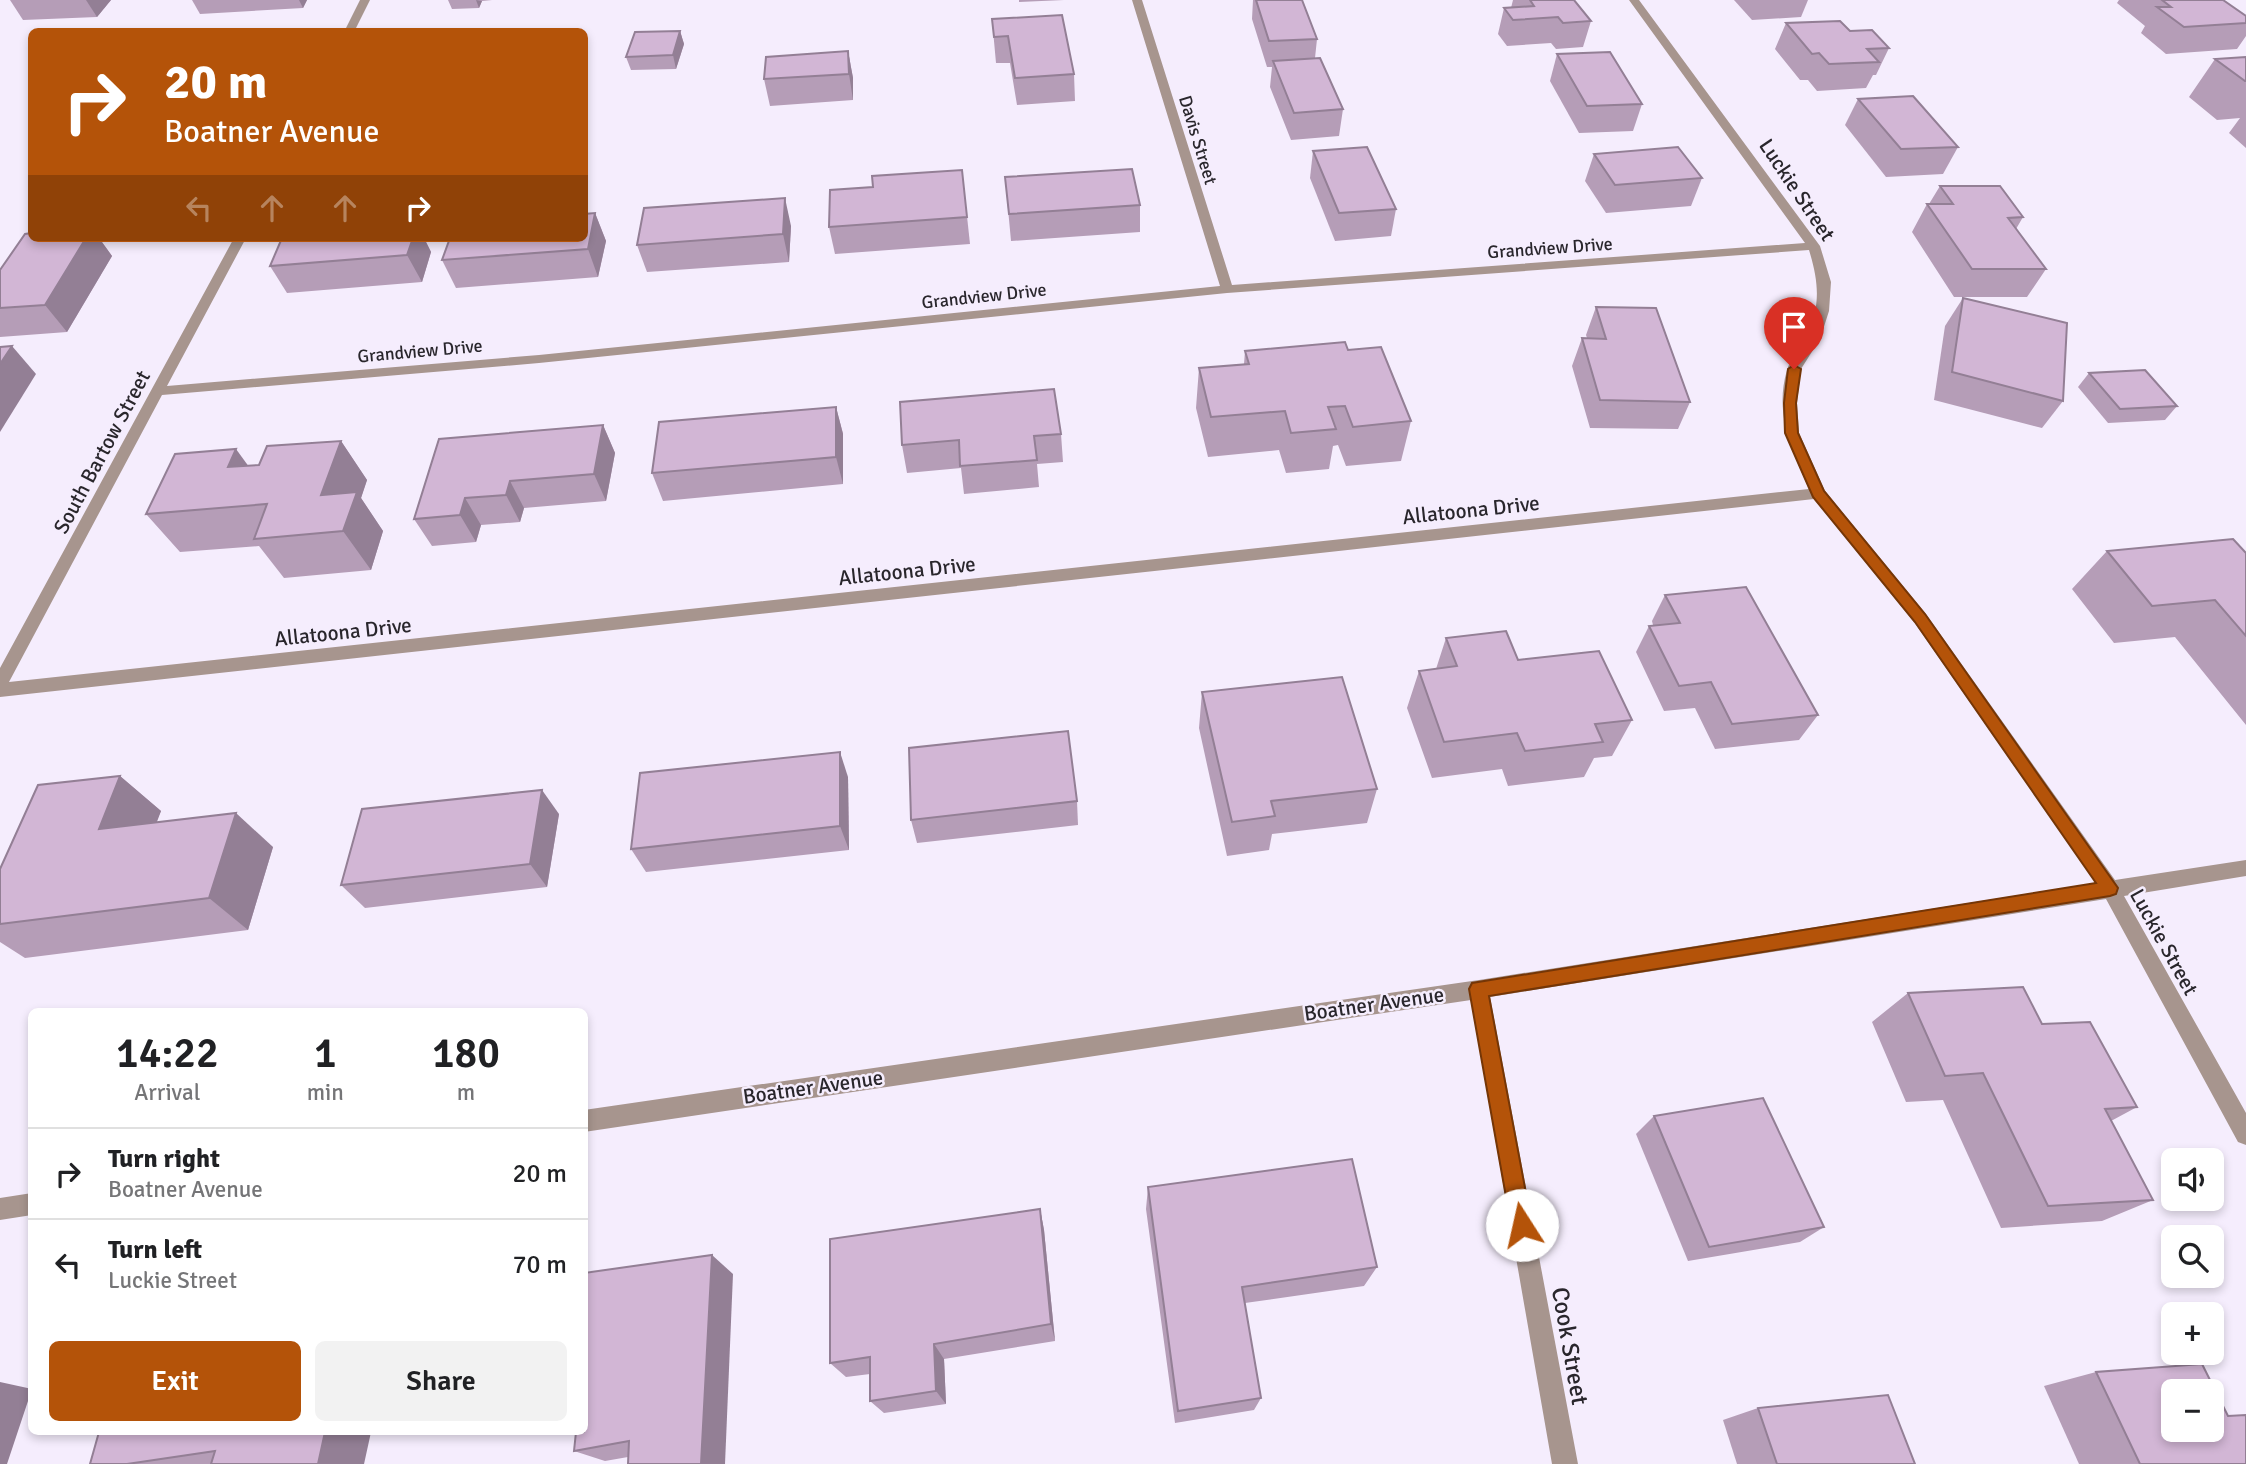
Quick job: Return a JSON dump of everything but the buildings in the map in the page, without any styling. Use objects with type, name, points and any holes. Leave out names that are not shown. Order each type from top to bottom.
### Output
[{"type":"street","points":[[351,28],[365,0]]},
{"type":"street","name":"Davis Street","points":[[1137,0],[1227,289]]},
{"type":"street","name":"Luckie Street","points":[[1634,0],[1814,246],[1825,282],[1822,311],[1813,339],[1794,369],[1790,403],[1792,433],[1818,493],[1920,618],[2110,888],[2246,1134]]},
{"type":"street","name":"South Bartow Street","points":[[0,684],[238,242]]},
{"type":"street","name":"Grandview Drive","points":[[159,391],[539,359],[1227,289],[1814,246]]},
{"type":"street","name":"Allatoona Drive","points":[[0,690],[1818,493]]},
{"type":"street","name":"Boatner Avenue","points":[[588,1120],[1479,989],[2246,868]]},
{"type":"street","name":"Cook Street","points":[[1479,989],[1565,1464]]},
{"type":"street","points":[[0,1209],[28,1205]]},
{"type":"route","points":[[1522,1225],[1479,989],[2110,888],[1920,618],[1818,493],[1792,433],[1790,403],[1794,369]]}]
